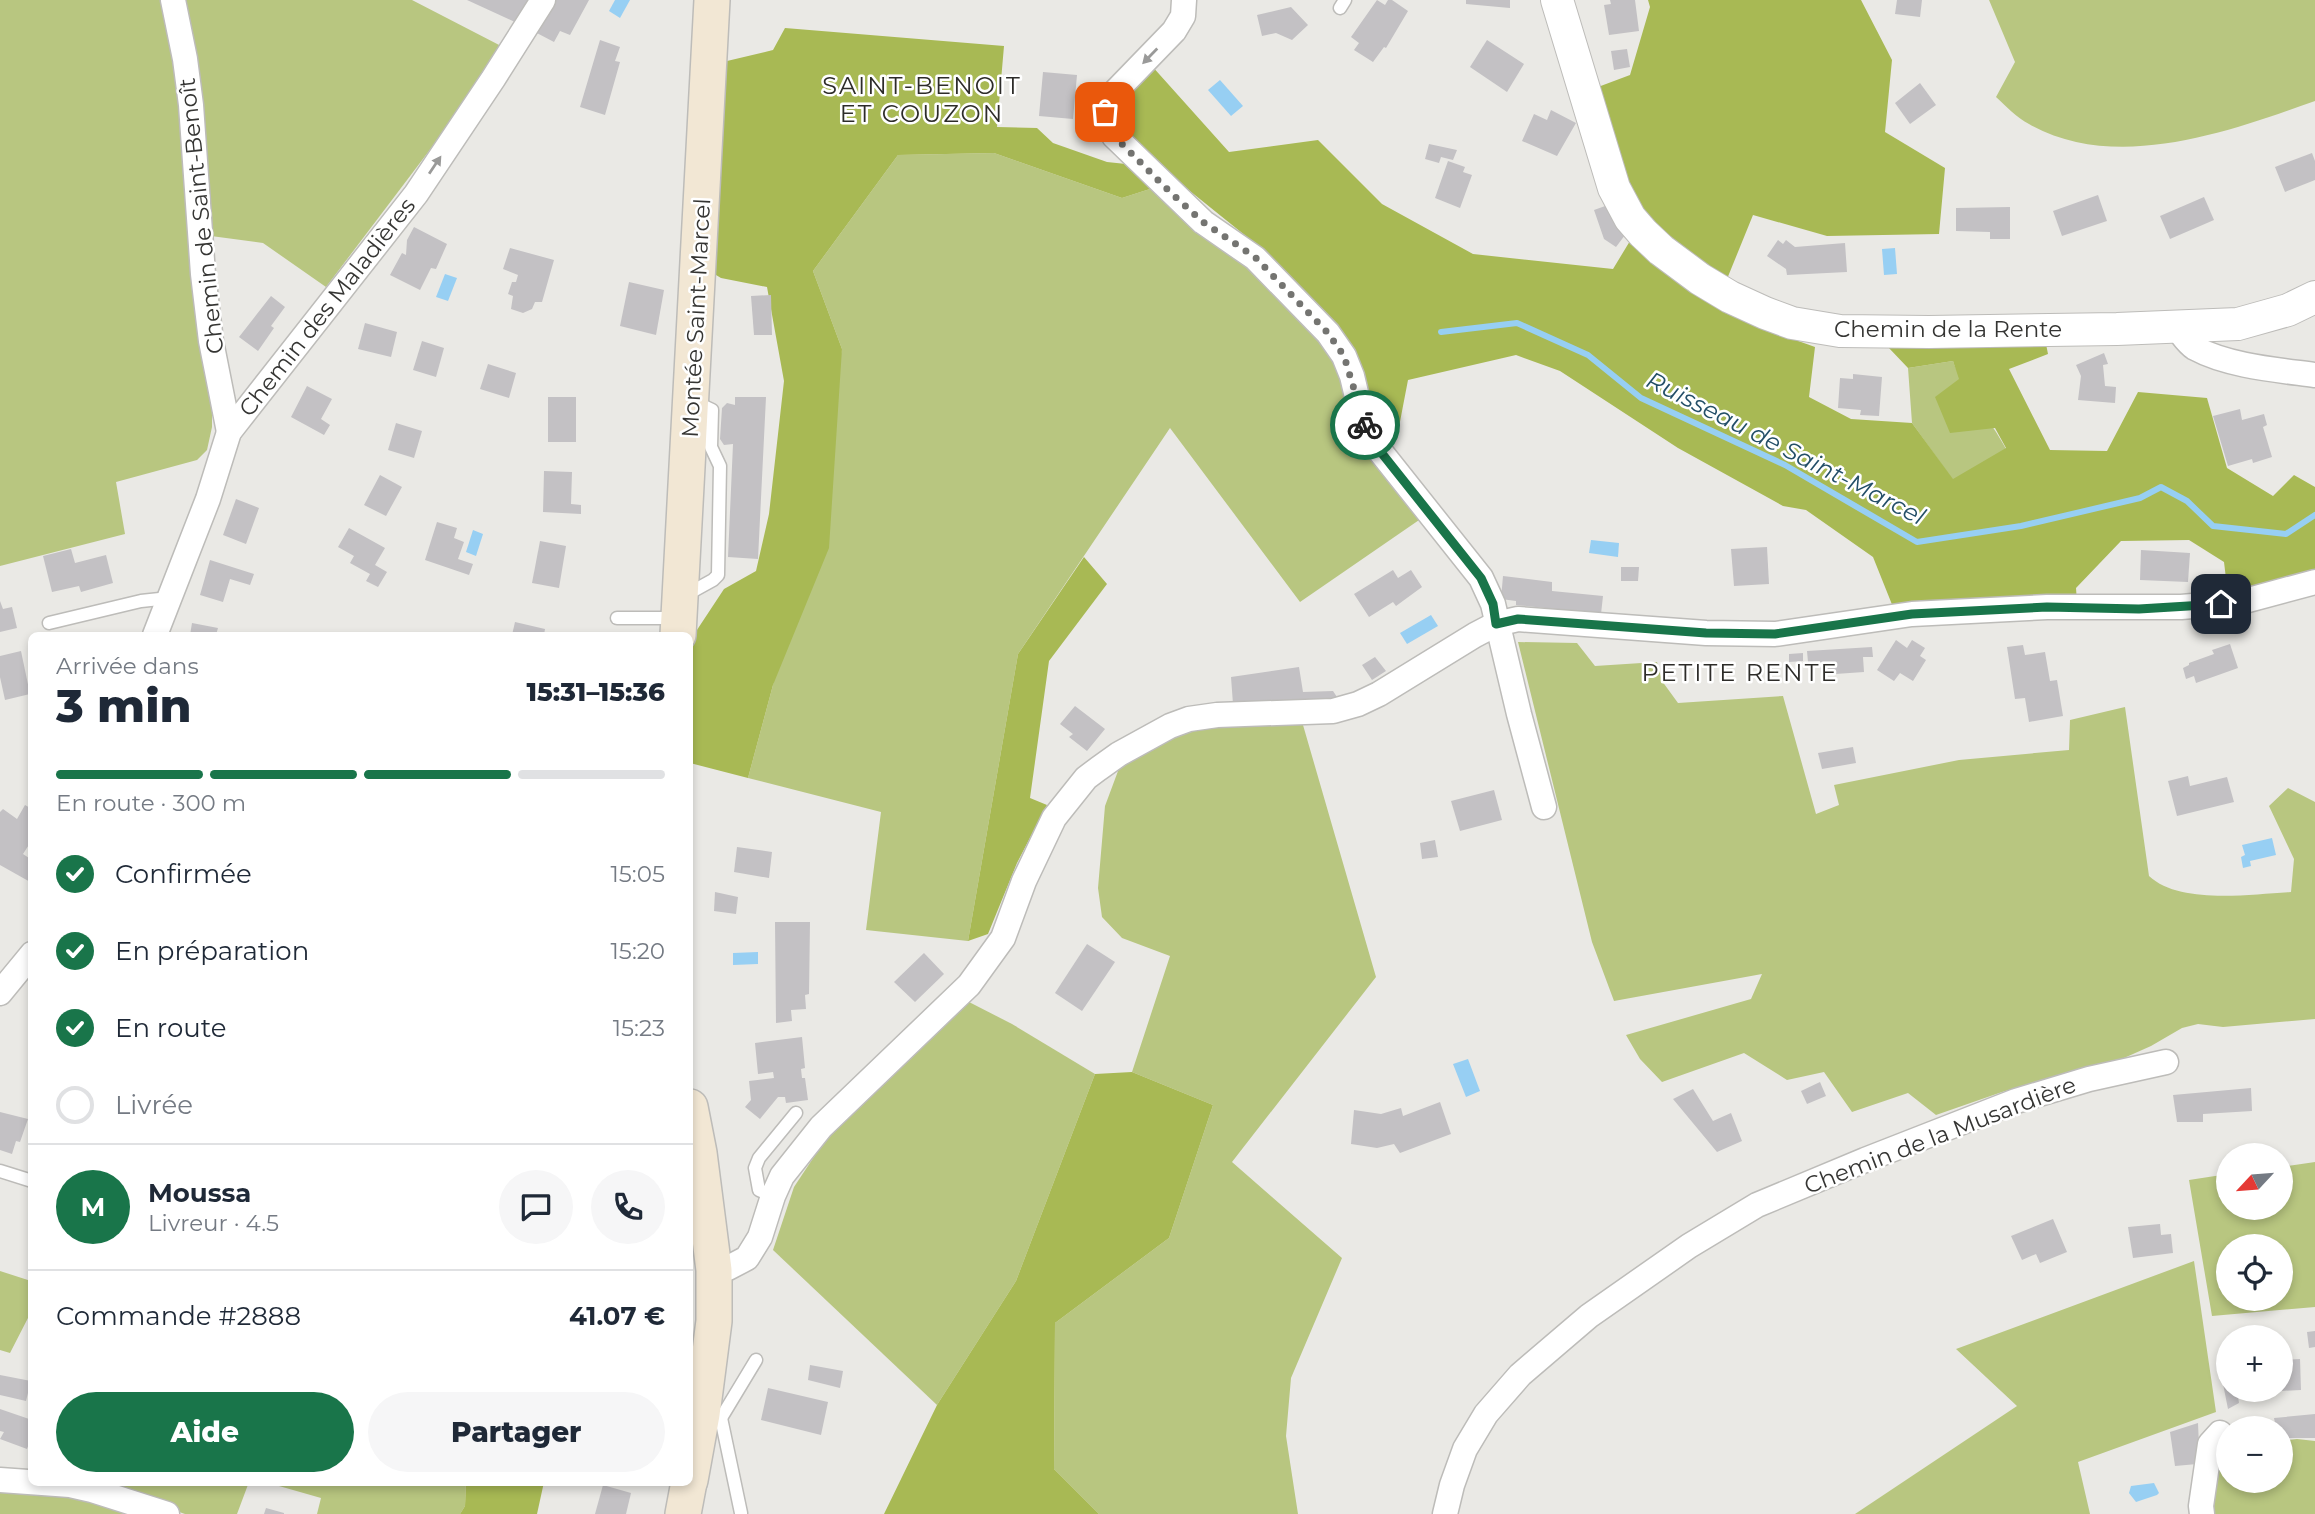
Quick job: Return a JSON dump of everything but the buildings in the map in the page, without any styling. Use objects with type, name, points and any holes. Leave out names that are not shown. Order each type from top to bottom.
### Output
[{"type":"main road","name":"Montée Saint-Marcel","points":[[679,617],[712,0]]},
{"type":"main road","points":[[693,1122],[714,1270],[711,1416],[693,1469]]},
{"type":"main road","points":[[683,1514],[688,1486]]},
{"type":"street","name":"Chemin de Saint-Benoît","points":[[173,0],[191,105],[203,274],[211,341],[229,432]]},
{"type":"street","name":"Chemin des Maladières","points":[[156,632],[208,499],[229,432],[416,194],[542,0]]},
{"type":"street","points":[[1184,0],[1183,16],[1174,31],[1107,103],[1107,124],[1114,136],[1203,222],[1255,257],[1328,333],[1344,356],[1352,376],[1363,422],[1376,446],[1481,578],[1493,604],[1544,807]]},
{"type":"street","name":"Chemin de la Rente","points":[[1557,0],[1614,188],[1630,218],[1661,250],[1700,279],[1730,297],[1792,323],[1840,331],[1929,332],[2238,324],[2288,310],[2315,297]]},
{"type":"street","points":[[2176,327],[2192,346],[2215,356],[2268,369],[2315,375]]},
{"type":"street","points":[[714,1270],[728,1268],[747,1258],[760,1237],[772,1196],[782,1176],[821,1127],[969,985],[1003,937],[1024,881],[1054,818],[1086,778],[1119,754],[1170,726],[1189,719],[1217,715],[1333,711],[1358,704],[1496,624],[1518,619],[1693,632],[1775,634],[1912,614],[2047,607],[2167,608],[2241,602],[2315,582]]},
{"type":"street","points":[[0,993],[28,959]]},
{"type":"street","name":"Chemin de la Musardière","points":[[1445,1514],[1451,1485],[1465,1449],[1486,1414],[1520,1376],[1589,1316],[1689,1246],[1757,1205],[2016,1101],[2089,1079],[2166,1062]]},
{"type":"street","points":[[2202,1514],[2210,1444],[2216,1437]]},
{"type":"street","points":[[0,1480],[28,1482]]},
{"type":"street","points":[[74,1486],[167,1514]]},
{"type":"lane","points":[[49,623],[141,601],[169,598]]},
{"type":"lane","points":[[617,618],[679,617]]},
{"type":"lane","points":[[772,1196],[759,1190],[755,1168],[759,1158],[796,1113]]},
{"type":"lane","points":[[0,1171],[28,1180]]},
{"type":"lane","points":[[741,1513],[711,1416],[756,1360]]},
{"type":"green space","points":[[0,0],[168,0],[212,405],[212,427],[207,450],[197,460],[116,482],[125,534],[0,566]]},
{"type":"green space","points":[[180,0],[412,0],[503,47],[432,147],[326,287],[263,243],[211,236]]},
{"type":"green space","points":[[1648,0],[1861,0],[1892,60],[1885,132],[1945,168],[1939,234],[1827,236],[1753,215],[1727,279],[1686,252],[1635,205],[1598,87],[1630,75],[1650,7]]},
{"type":"green space","points":[[1989,0],[2315,0],[2315,101],[2246,125],[2172,142],[2135,146],[2098,145],[2063,138],[2025,121],[1996,97],[2015,62]]},
{"type":"green space","points":[[785,28],[1004,46],[997,127],[1037,128],[1053,143],[1107,162],[1126,164],[1153,188],[1122,198],[994,153],[898,155],[813,271],[842,349],[829,548],[773,685],[748,778],[693,764],[693,636],[724,589],[756,571],[769,514],[784,381],[767,287],[721,278],[711,272],[727,61],[773,50]]},
{"type":"green space","points":[[1151,65],[1229,152],[1318,140],[1382,204],[1473,254],[1613,269],[1633,236],[1759,327],[1815,347],[1809,397],[1851,419],[1912,423],[1953,479],[2006,448],[1995,428],[1950,433],[1935,397],[1959,379],[1953,361],[1908,368],[1888,347],[2046,344],[2048,354],[2009,369],[2050,450],[2107,451],[2138,392],[2207,398],[2227,468],[2273,496],[2294,475],[2315,487],[2315,571],[2228,595],[2224,562],[2189,540],[2121,541],[2076,588],[2077,602],[1893,607],[1873,557],[1806,510],[1783,506],[1678,448],[1560,371],[1516,355],[1408,380],[1398,432],[1381,440],[1368,414],[1257,245],[1139,150],[1121,127],[1115,112],[1119,99]]},
{"type":"green space","points":[[994,153],[1122,198],[1153,188],[1234,251],[1318,333],[1422,518],[1300,602],[1170,428],[1018,654],[968,941],[866,930],[881,812],[748,778],[773,685],[842,349],[813,271],[898,155]]},
{"type":"green space","points":[[1953,361],[1964,384],[2006,449],[1953,480],[1912,423],[1908,368]]},
{"type":"green space","points":[[1084,557],[1107,584],[1049,661],[1030,798],[1047,805],[1017,863],[988,934],[968,941],[1018,654]]},
{"type":"green space","points":[[1518,642],[1577,643],[1595,666],[1657,662],[1662,681],[1678,703],[1783,696],[1816,814],[1839,805],[1834,785],[1959,760],[2069,750],[2070,720],[2125,707],[2149,876],[2162,885],[2178,891],[2216,896],[2291,892],[2294,859],[2269,806],[2288,788],[2315,802],[2315,1019],[2223,1027],[2198,1024],[2182,1028],[2124,1058],[2002,1092],[1936,1115],[1908,1093],[1852,1112],[1824,1072],[1787,1080],[1744,1053],[1662,1082],[1640,1059],[1626,1035],[1751,999],[1762,974],[1614,1001],[1592,942]]},
{"type":"green space","points":[[1234,722],[1303,725],[1376,977],[1232,1162],[1342,1258],[1291,1378],[1286,1436],[1298,1514],[1099,1514],[1054,1469],[1055,1323],[1169,1238],[1213,1105],[1132,1072],[1170,956],[1122,938],[1102,917],[1098,888],[1105,806],[1121,763],[1198,726]]},
{"type":"green space","points":[[969,1002],[1012,1024],[1095,1074],[1016,1281],[937,1405],[773,1250],[794,1187],[833,1128]]},
{"type":"green space","points":[[1132,1072],[1213,1105],[1169,1238],[1055,1323],[1054,1469],[1099,1514],[884,1514],[937,1405],[1016,1281],[1095,1074]]},
{"type":"green space","points":[[2315,1162],[2315,1307],[2293,1309],[2293,1234],[2216,1234],[2216,1311],[2269,1311],[2212,1316],[2189,1180],[2216,1176],[2216,1220],[2293,1220],[2293,1165]]},
{"type":"green space","points":[[2194,1261],[2216,1412],[2078,1462],[2090,1514],[1855,1514],[2017,1406],[1956,1349]]},
{"type":"green space","points":[[0,1271],[28,1280],[28,1318],[10,1353],[0,1350]]},
{"type":"green space","points":[[2293,1439],[2315,1441],[2315,1514],[2210,1514],[2213,1455],[2216,1454],[2216,1493],[2293,1493]]},
{"type":"green space","points":[[0,1485],[81,1495],[136,1514],[0,1514]]},
{"type":"green space","points":[[104,1486],[248,1486],[237,1514],[185,1514]]},
{"type":"green space","points":[[279,1486],[466,1486],[465,1506],[460,1514],[317,1514],[321,1498]]},
{"type":"green space","points":[[466,1486],[543,1486],[537,1514],[460,1514],[465,1506]]},
{"type":"water","points":[[615,0],[630,0],[620,18],[609,11]]},
{"type":"water","points":[[1220,80],[1243,106],[1231,116],[1208,90]]},
{"type":"water","points":[[1895,248],[1897,274],[1884,275],[1882,249]]},
{"type":"water","points":[[445,274],[457,278],[448,301],[436,297]]},
{"type":"water","points":[[473,530],[483,534],[476,556],[466,552]]},
{"type":"water","points":[[1591,540],[1619,543],[1618,557],[1589,553]]},
{"type":"water","points":[[1431,615],[1438,626],[1407,644],[1400,633]]},
{"type":"water","points":[[2272,838],[2276,855],[2250,861],[2251,866],[2243,868],[2241,857],[2245,855],[2242,845]]},
{"type":"water","points":[[758,952],[758,964],[733,965],[733,953]]},
{"type":"water","points":[[1468,1059],[1480,1091],[1466,1097],[1453,1064]]},
{"type":"water","points":[[2154,1483],[2159,1493],[2157,1495],[2136,1502],[2129,1493],[2131,1486]]},
{"type":"waterway","name":"Ruisseau de Saint-Marcel","points":[[1441,332],[1517,323],[1588,355],[1641,398],[1785,465],[1917,542],[2021,526],[2140,498],[2161,487],[2187,501],[2213,526],[2286,534],[2315,515]]},
{"type":"way so far","points":[[1105,112],[1107,124],[1114,136],[1169,191],[1203,222],[1255,257],[1328,333],[1344,356],[1365,425]]},
{"type":"district","name":"SAINT-BENOIT ET COUZON","points":[[922,99]]},
{"type":"district","name":"PETITE RENTE","points":[[1740,672]]},
{"type":"route","points":[[1365,425],[1376,446],[1481,578],[1493,604],[1496,624],[1518,619],[1706,633],[1775,634],[1912,614],[2047,607],[2139,609],[2221,604]]}]
